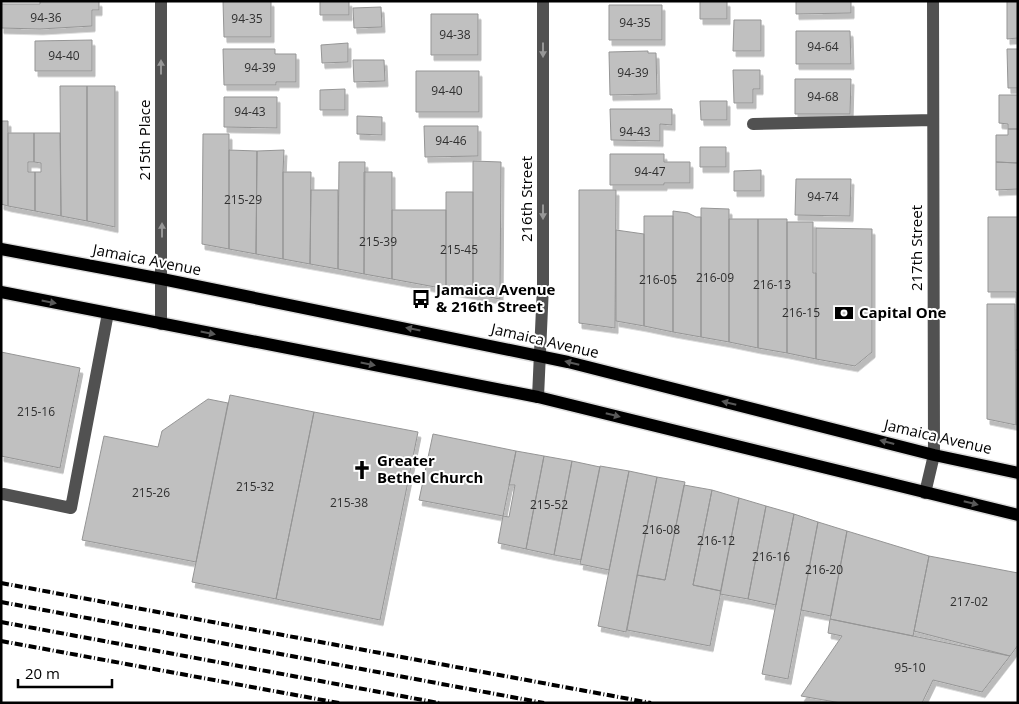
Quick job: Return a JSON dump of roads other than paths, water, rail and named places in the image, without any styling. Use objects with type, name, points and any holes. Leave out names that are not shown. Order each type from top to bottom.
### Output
[{"type":"main road","name":"Jamaica Avenue","points":[[1,249],[162,279],[541,356],[934,454],[1018,473]]},
{"type":"main road","points":[[1,292],[538,397],[1018,514]]},
{"type":"street","name":"215th Place","points":[[161,1],[161,324]]},
{"type":"street","name":"216th Street","points":[[538,397],[543,286],[543,1]]},
{"type":"street","name":"217th Street","points":[[925,492],[934,454],[933,1]]},
{"type":"street","points":[[753,124],[933,120]]},
{"type":"street","points":[[4,494],[71,508],[108,313]]},
{"type":"railway","points":[[1,583],[651,703]]},
{"type":"railway","points":[[1,602],[544,703]]},
{"type":"railway","points":[[1,622],[439,703]]},
{"type":"railway","points":[[1,641],[339,703]]},
{"type":"place","name":"Jamaica Avenue & 216th Street","points":[[421,299]]},
{"type":"place","name":"Capital One","points":[[844,313]]},
{"type":"place","name":"Greater Bethel Church","points":[[362,470]]}]
